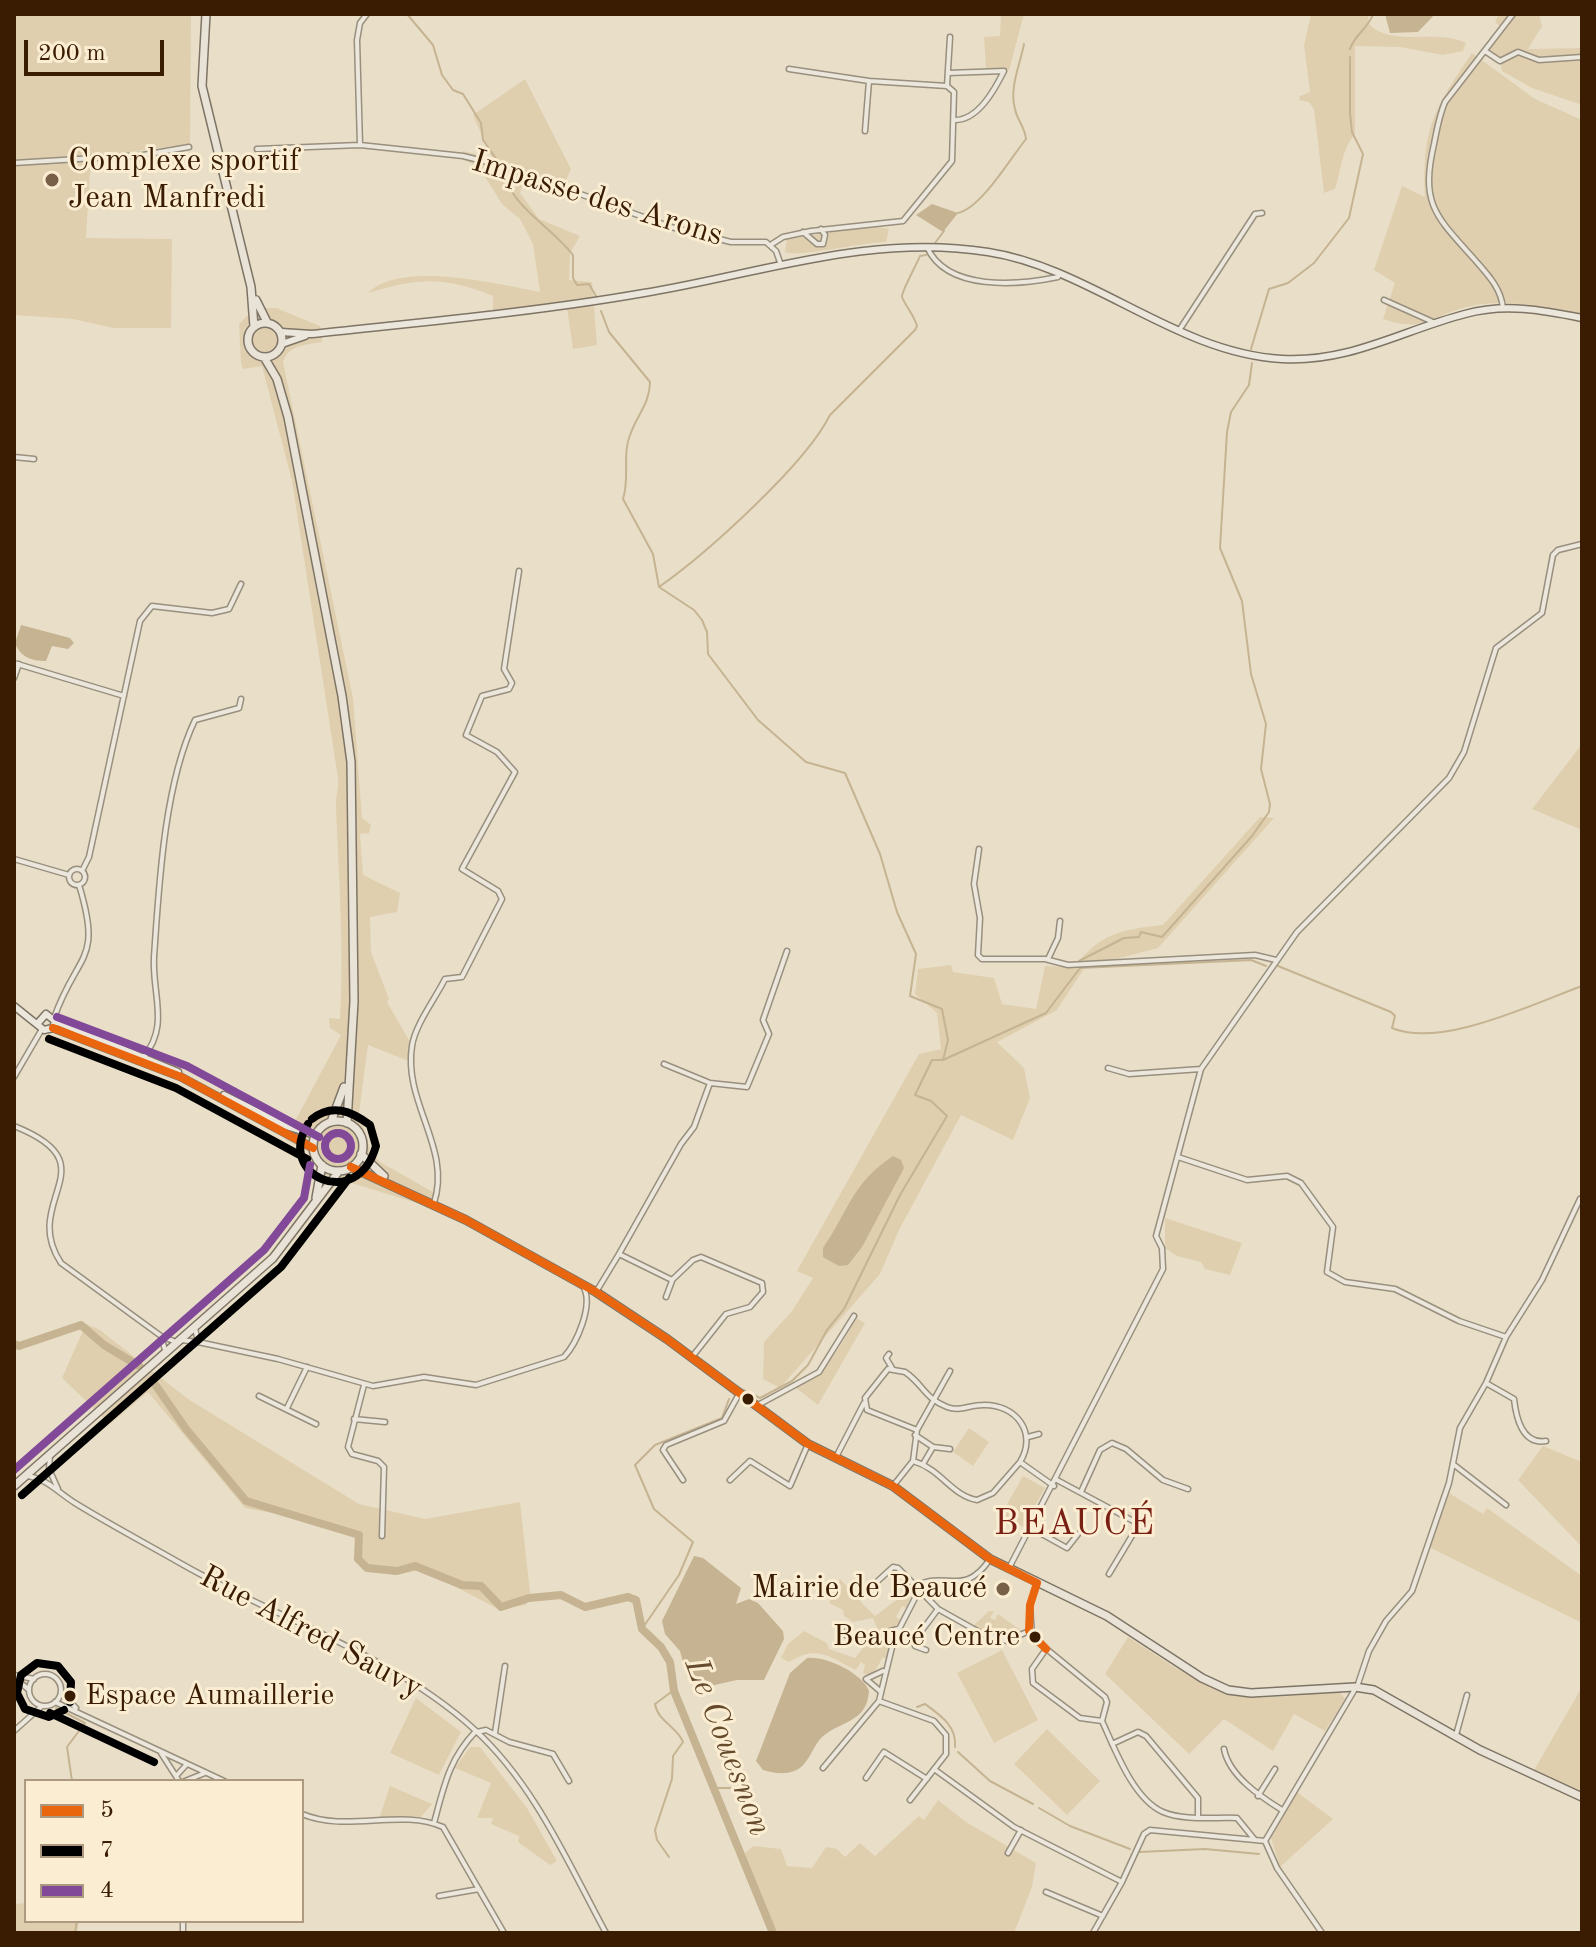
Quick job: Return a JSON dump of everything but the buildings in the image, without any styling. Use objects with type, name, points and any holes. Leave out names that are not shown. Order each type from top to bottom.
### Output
[{"type":"main road","points":[[206,14],[202,86],[251,287],[254,327],[249,343],[255,353],[264,357],[277,379]]},
{"type":"main road","points":[[251,287],[267,322],[281,332],[282,344],[275,354],[277,379],[319,573],[348,732],[353,795],[354,1001],[347,1123]]},
{"type":"main road","points":[[254,327],[267,322]]},
{"type":"main road","points":[[264,357],[275,354]]},
{"type":"main road","points":[[315,1203],[322,1165],[313,1148],[315,1135],[331,1122],[348,1073]]},
{"type":"main road","points":[[331,1122],[347,1123],[359,1133],[361,1154],[373,1168],[413,1193]]},
{"type":"main road","points":[[14,1486],[273,1258],[339,1171],[351,1167],[361,1154]]},
{"type":"main road","points":[[322,1165],[339,1171]]},
{"type":"main road","points":[[351,1167],[434,1203],[596,1292],[808,1444],[893,1486],[990,1559],[1107,1616],[1188,1670],[1228,1690],[1251,1693],[1355,1687],[1384,1694],[1455,1737],[1582,1797]]},
{"type":"street","points":[[360,145],[357,47],[358,29],[367,14]]},
{"type":"street","points":[[1503,308],[1494,283],[1439,218],[1428,197],[1427,173],[1439,115],[1513,14]]},
{"type":"street","points":[[947,86],[950,37]]},
{"type":"street","points":[[1485,51],[1500,61],[1518,52],[1539,60],[1582,57]]},
{"type":"street","points":[[781,265],[772,244],[783,237],[821,229],[903,221],[952,161],[954,120],[954,92],[947,86],[869,81],[789,69]]},
{"type":"street","points":[[948,73],[1004,71],[985,103],[961,120],[954,120]]},
{"type":"street","points":[[865,131],[869,81]]},
{"type":"street","name":"Impasse des Arons","points":[[257,149],[360,145],[476,159],[671,227],[731,242],[772,244]]},
{"type":"street","points":[[14,163],[143,155],[189,147]]},
{"type":"street","points":[[1180,329],[1239,236],[1255,214],[1262,213]]},
{"type":"street","points":[[803,232],[817,244],[823,244],[825,235],[821,229]]},
{"type":"street","points":[[281,332],[312,334],[597,300],[852,251],[927,247],[989,252],[1059,274],[1180,329],[1252,355],[1314,359],[1355,352],[1466,314],[1503,308],[1538,309],[1582,318]]},
{"type":"street","points":[[927,247],[938,261],[967,280],[1038,280],[1059,274]]},
{"type":"street","points":[[1384,300],[1434,324]]},
{"type":"street","points":[[282,344],[312,334]]},
{"type":"street","points":[[14,457],[34,459]]},
{"type":"street","points":[[1008,1570],[1163,1269],[1162,1248],[1156,1236],[1201,1069],[1304,924],[1449,778],[1467,743],[1496,648],[1542,613],[1555,552],[1582,544]]},
{"type":"street","points":[[434,1203],[439,1188],[440,1165],[420,1113],[411,1062],[412,1043],[445,979],[462,977],[502,899],[498,891],[462,869],[515,772],[497,752],[466,735],[482,696],[509,689],[512,683],[504,669],[519,571]]},
{"type":"street","points":[[79,885],[84,880],[82,871],[89,857],[140,621],[152,606],[212,613],[229,609],[241,584]]},
{"type":"street","points":[[14,678],[16,663],[124,696]]},
{"type":"street","points":[[143,1058],[155,1041],[161,1016],[155,956],[174,773],[195,720],[232,712],[241,707],[241,699]]},
{"type":"street","points":[[979,849],[974,884],[980,918],[978,956],[990,960],[1048,959],[1068,965],[1255,955],[1276,960]]},
{"type":"street","points":[[14,859],[69,875]]},
{"type":"street","points":[[79,885],[70,882],[69,875],[74,869],[82,871]]},
{"type":"street","points":[[14,1077],[40,1026],[50,1019],[89,946],[90,920],[79,885]]},
{"type":"street","points":[[1048,959],[1057,942],[1060,921]]},
{"type":"street","points":[[664,1064],[703,1077],[710,1083],[747,1087],[769,1034],[763,1020],[787,951]]},
{"type":"street","points":[[40,1026],[14,1006],[143,1058],[286,1126],[315,1135]]},
{"type":"street","points":[[50,1019],[82,1038],[143,1058],[313,1148]]},
{"type":"street","points":[[40,1026],[50,1019]]},
{"type":"street","points":[[82,1038],[93,1037]]},
{"type":"street","points":[[1108,1068],[1129,1074],[1201,1069]]},
{"type":"street","points":[[596,1292],[681,1144],[694,1127],[710,1083]]},
{"type":"street","points":[[14,1126],[40,1136],[59,1155],[61,1171],[49,1230],[52,1247],[61,1263],[161,1336],[307,1367],[364,1385],[383,1386],[424,1377],[476,1385],[564,1357],[576,1338],[587,1302],[581,1284]]},
{"type":"street","points":[[1178,1157],[1247,1180],[1275,1175],[1301,1183],[1333,1227],[1327,1272],[1345,1282],[1395,1289],[1459,1321],[1506,1337]]},
{"type":"street","points":[[1265,1841],[1355,1687],[1386,1621],[1412,1591],[1453,1464],[1460,1428],[1486,1383],[1506,1337],[1542,1280],[1580,1199]]},
{"type":"street","points":[[619,1254],[672,1280]]},
{"type":"street","points":[[666,1297],[672,1280],[693,1260],[701,1257],[757,1280],[763,1289],[750,1307],[726,1314],[692,1358]]},
{"type":"street","points":[[757,1407],[819,1372],[834,1353],[854,1316]]},
{"type":"street","points":[[195,1328],[198,1342]]},
{"type":"street","points":[[161,1336],[164,1354]]},
{"type":"street","points":[[889,1354],[886,1358],[892,1368],[910,1374],[933,1401],[954,1410],[982,1405],[997,1407],[1022,1421],[1028,1437],[1027,1450],[1020,1462],[993,1493],[977,1500],[959,1494],[948,1480],[913,1461]]},
{"type":"street","points":[[287,1409],[307,1367]]},
{"type":"street","points":[[835,1459],[864,1403],[884,1372],[892,1368]]},
{"type":"street","points":[[893,1486],[913,1461],[916,1432],[950,1371]]},
{"type":"street","points":[[1486,1383],[1514,1399],[1522,1430],[1536,1441],[1546,1441]]},
{"type":"street","points":[[364,1385],[348,1450],[384,1467],[382,1536]]},
{"type":"street","points":[[683,1480],[663,1450],[666,1445],[724,1421],[739,1394]]},
{"type":"street","points":[[259,1396],[316,1424]]},
{"type":"street","points":[[864,1403],[871,1415],[916,1432],[933,1447],[950,1449]]},
{"type":"street","points":[[354,1419],[385,1422]]},
{"type":"street","points":[[1028,1437],[1039,1434]]},
{"type":"street","points":[[1081,1492],[1100,1450],[1112,1443],[1126,1449],[1163,1480],[1188,1489]]},
{"type":"street","points":[[730,1480],[750,1461],[790,1486],[808,1444]]},
{"type":"street","points":[[923,1464],[933,1447]]},
{"type":"street","points":[[50,1455],[49,1469],[59,1491]]},
{"type":"street","points":[[1020,1462],[1150,1530]]},
{"type":"street","points":[[1453,1464],[1506,1505]]},
{"type":"street","name":"Rue Alfred Sauvy","points":[[26,1475],[44,1481],[231,1592],[401,1676],[476,1731],[533,1801],[606,1933]]},
{"type":"street","points":[[1109,1574],[1139,1524]]},
{"type":"street","points":[[1031,1528],[1067,1548],[1072,1547],[1078,1534]]},
{"type":"street","points":[[916,1586],[929,1580],[961,1582],[983,1569],[990,1559]]},
{"type":"street","points":[[869,1589],[893,1567],[903,1571],[938,1609],[998,1640],[1018,1638],[1029,1631]]},
{"type":"street","points":[[1037,1583],[1030,1605],[1029,1631],[1046,1649],[1105,1697],[1107,1702],[1102,1721],[1112,1744],[1151,1806],[1166,1813],[1237,1818],[1255,1840]]},
{"type":"street","points":[[823,1768],[879,1701],[898,1629],[922,1591]]},
{"type":"street","points":[[926,1650],[915,1646],[914,1641],[938,1609]]},
{"type":"street","points":[[844,1625],[840,1632],[856,1640],[898,1629]]},
{"type":"street","points":[[1046,1649],[1034,1665],[1031,1679],[1039,1690],[1080,1718],[1102,1721]]},
{"type":"street","points":[[495,1733],[505,1666]]},
{"type":"street","points":[[880,1691],[866,1679],[885,1670]]},
{"type":"street","points":[[14,1676],[34,1679],[42,1675],[52,1676],[59,1683],[61,1693],[81,1712]]},
{"type":"street","points":[[14,1676],[29,1690],[33,1700],[30,1716]]},
{"type":"street","points":[[29,1690],[34,1679]]},
{"type":"street","points":[[14,1731],[43,1706],[55,1702],[61,1693]]},
{"type":"street","points":[[1455,1737],[1467,1695]]},
{"type":"street","points":[[33,1700],[43,1706]]},
{"type":"street","points":[[879,1701],[916,1712],[943,1728],[947,1748],[910,1800]]},
{"type":"street","points":[[55,1702],[220,1779]]},
{"type":"street","points":[[434,1823],[447,1770],[458,1750],[476,1731],[495,1733],[509,1742],[553,1754],[569,1781]]},
{"type":"street","points":[[1112,1744],[1138,1732],[1146,1736],[1198,1798],[1198,1816]]},
{"type":"street","points":[[1224,1749],[1226,1759],[1258,1796],[1282,1810]]},
{"type":"street","points":[[159,1751],[180,1779]]},
{"type":"street","points":[[866,1778],[884,1752],[927,1779]]},
{"type":"street","points":[[181,1779],[188,1764]]},
{"type":"street","points":[[934,1769],[1021,1830],[1122,1882]]},
{"type":"street","points":[[1258,1796],[1275,1769]]},
{"type":"street","points":[[185,1779],[208,1773]]},
{"type":"street","points":[[304,1815],[329,1822],[434,1823],[448,1832],[504,1933]]},
{"type":"street","points":[[1008,1853],[1021,1830]]},
{"type":"street","points":[[1093,1933],[1122,1882],[1138,1842],[1150,1830],[1265,1841]]},
{"type":"street","points":[[1265,1841],[1277,1868],[1322,1933]]},
{"type":"street","points":[[439,1896],[479,1889]]},
{"type":"street","points":[[1046,1892],[1103,1916]]},
{"type":"shaded area","name":"Complexe sportif Jean Manfredi","points":[[14,14],[191,14],[190,144],[91,157],[86,238],[172,239],[171,328],[113,328],[73,319],[14,315]]},
{"type":"shaded area","points":[[1001,14],[1024,14],[1009,70],[986,68],[984,37],[1000,36]]},
{"type":"shaded area","points":[[1311,14],[1368,14],[1369,24],[1389,35],[1442,37],[1466,43],[1463,51],[1443,55],[1400,47],[1355,46],[1355,134],[1344,153],[1335,189],[1324,193],[1314,109],[1309,102],[1299,100],[1300,96],[1310,92],[1304,45]]},
{"type":"shaded area","points":[[1385,14],[1435,14],[1418,32],[1390,33]]},
{"type":"shaded area","points":[[1499,14],[1539,14],[1542,26],[1528,49],[1582,48],[1582,105],[1532,88],[1502,71],[1500,60],[1488,51],[1503,29],[1495,22]]},
{"type":"shaded area","points":[[1472,53],[1535,99],[1582,120],[1582,314],[1499,303],[1458,309],[1420,324],[1383,319],[1395,283],[1374,270],[1402,186],[1425,197],[1426,153],[1433,120],[1448,89]]},
{"type":"shaded area","points":[[525,79],[571,169],[564,185],[527,172],[520,193],[539,219],[580,236],[570,253],[569,280],[592,282],[597,345],[573,349],[567,308],[493,317],[493,296],[444,282],[402,284],[368,293],[383,283],[426,276],[475,280],[540,292],[533,244],[520,219],[502,204],[479,167],[462,159],[463,151],[492,158],[473,115]]},
{"type":"shaded area","points":[[932,204],[958,213],[943,232],[916,215]]},
{"type":"shaded area","points":[[873,226],[889,229],[886,242],[803,253],[785,252],[787,239]]},
{"type":"shaded area","points":[[255,308],[276,308],[320,326],[322,342],[293,349],[283,362],[353,698],[362,818],[371,825],[369,833],[360,834],[363,875],[400,893],[397,912],[370,917],[371,952],[389,999],[387,1002],[410,1042],[411,1062],[368,1045],[359,1113],[371,1152],[380,1162],[440,1196],[423,1205],[319,1173],[309,1152],[285,1140],[341,1035],[330,1028],[329,1018],[340,1019],[338,782],[292,481],[262,366],[243,369],[241,363],[239,324]]},
{"type":"shaded area","points":[[21,625],[70,638],[74,643],[68,649],[52,646],[46,661],[31,659],[20,652],[15,643]]},
{"type":"shaded area","points":[[1582,744],[1582,830],[1532,809]]},
{"type":"shaded area","points":[[1260,817],[1274,818],[1158,948],[1085,967],[1057,1010],[997,1042],[1024,1068],[1030,1098],[1013,1140],[961,1115],[899,1230],[880,1274],[780,1388],[763,1379],[764,1342],[792,1311],[813,1278],[797,1271],[919,1054],[941,1049],[937,1013],[915,994],[918,969],[951,965],[953,972],[994,978],[1002,1004],[1036,1009],[1045,966],[1075,967],[1093,947],[1113,935],[1163,925]]},
{"type":"shaded area","points":[[893,1156],[901,1160],[904,1168],[862,1247],[848,1265],[839,1266],[823,1257],[823,1248],[860,1187]]},
{"type":"shaded area","points":[[1165,1218],[1242,1243],[1230,1275],[1205,1269],[1201,1262],[1177,1256],[1165,1248]]},
{"type":"shaded area","points":[[856,1318],[865,1323],[818,1405],[795,1387],[824,1367],[838,1350]]},
{"type":"shaded area","points":[[86,1324],[100,1330],[188,1399],[359,1504],[425,1519],[520,1502],[530,1592],[526,1605],[498,1609],[423,1570],[394,1575],[381,1567],[367,1570],[353,1559],[361,1539],[343,1532],[337,1525],[245,1508],[148,1392],[110,1424],[62,1378]]},
{"type":"shaded area","points":[[969,1428],[989,1442],[973,1466],[953,1452]]},
{"type":"shaded area","points":[[1543,1446],[1582,1462],[1582,1547],[1518,1480]]},
{"type":"shaded area","points":[[1023,1476],[1045,1488],[1023,1527],[1001,1515]]},
{"type":"shaded area","points":[[1449,1493],[1483,1514],[1487,1508],[1582,1576],[1582,1623],[1429,1547]]},
{"type":"shaded area","points":[[694,1556],[703,1558],[741,1588],[736,1604],[749,1599],[758,1603],[783,1631],[784,1639],[764,1680],[737,1680],[710,1686],[687,1677],[680,1651],[665,1634],[662,1621]]},
{"type":"shaded area","points":[[840,1579],[857,1597],[868,1588],[871,1592],[860,1601],[875,1616],[915,1586],[906,1608],[902,1606],[896,1617],[900,1620],[897,1625],[879,1633],[873,1618],[853,1622],[844,1616],[843,1610],[829,1603]]},
{"type":"shaded area","points":[[989,1611],[994,1611],[990,1618],[995,1620],[998,1614],[1022,1631],[1005,1638],[973,1626]]},
{"type":"shaded area","points":[[804,1631],[827,1643],[829,1649],[855,1658],[870,1639],[889,1635],[892,1640],[886,1659],[883,1657],[872,1676],[863,1673],[865,1665],[861,1662],[856,1670],[823,1654],[808,1654],[789,1662],[781,1658],[788,1644]]},
{"type":"shaded area","points":[[1128,1637],[1188,1675],[1227,1692],[1268,1697],[1339,1691],[1345,1699],[1325,1731],[1294,1714],[1273,1751],[1224,1719],[1189,1754],[1105,1674]]},
{"type":"shaded area","points":[[1002,1650],[1038,1720],[994,1743],[957,1673]]},
{"type":"shaded area","points":[[807,1658],[824,1660],[851,1672],[869,1691],[867,1702],[852,1720],[822,1737],[799,1769],[782,1773],[763,1770],[756,1761],[790,1673]]},
{"type":"shaded area","points":[[1582,1687],[1582,1796],[1529,1779]]},
{"type":"shaded area","points":[[416,1698],[461,1732],[439,1775],[390,1753]]},
{"type":"shaded area","points":[[1047,1729],[1100,1781],[1067,1815],[1014,1764]]},
{"type":"shaded area","points":[[470,1747],[480,1747],[527,1808],[557,1861],[550,1865],[518,1842],[519,1836],[491,1824],[493,1818],[477,1818],[491,1783],[455,1768]]},
{"type":"shaded area","points":[[390,1786],[432,1804],[420,1818],[379,1819]]},
{"type":"shaded area","points":[[1297,1792],[1333,1819],[1280,1867],[1271,1838]]},
{"type":"shaded area","points":[[938,1800],[966,1822],[1036,1863],[1032,1887],[1014,1933],[778,1933],[770,1926],[744,1854],[753,1846],[781,1849],[787,1866],[812,1868],[826,1847],[837,1849],[845,1857],[860,1843],[875,1856],[919,1816],[924,1820]]},
{"type":"shaded area","points":[[24,1903],[24,1923],[79,1923],[77,1933],[14,1933],[15,1904]]},
{"type":"waterway","points":[[407,14],[433,45],[442,75],[453,90],[463,94],[481,123],[483,140],[497,160]]},
{"type":"waterway","points":[[1350,49],[1373,14]]},
{"type":"waterway","points":[[958,213],[985,193],[1026,139],[1016,113],[1013,93],[1024,44]]},
{"type":"waterway","points":[[1251,349],[1269,289],[1288,283],[1314,263],[1349,218],[1363,154],[1352,132],[1350,57]]},
{"type":"waterway","points":[[503,172],[508,185],[524,207],[573,255],[573,278],[577,285],[589,284],[596,296]]},
{"type":"waterway","points":[[935,243],[944,231]]},
{"type":"waterway","points":[[659,587],[702,553],[778,482],[818,435],[830,415],[915,330],[916,322],[902,294],[920,256],[926,255]]},
{"type":"waterway","points":[[601,311],[609,332],[650,382],[646,403],[628,443],[623,499],[653,554],[659,587],[694,610],[702,620],[707,632],[708,654],[758,720],[806,762],[845,773],[880,854],[897,912],[916,954],[910,996],[942,1009],[948,1040],[943,1060]]},
{"type":"waterway","points":[[1079,961],[1124,938],[1139,937],[1141,932],[1162,937],[1252,836],[1269,812],[1270,804],[1261,769],[1266,724],[1251,674],[1242,601],[1220,548],[1227,432],[1231,412],[1249,385],[1252,363]]},
{"type":"waterway","points":[[737,1387],[760,1398],[792,1381],[808,1365],[827,1330],[844,1309],[900,1195],[947,1116],[931,1101],[915,1095],[932,1060],[943,1060],[1046,1013],[1080,968],[1251,960],[1266,966]]},
{"type":"waterway","points":[[1278,966],[1391,1012],[1395,1016],[1392,1028],[1412,1033],[1436,1033],[1488,1021],[1582,986]]},
{"type":"waterway","name":"Le Couesnon","points":[[14,1344],[19,1346],[81,1325],[104,1345],[139,1366]]},
{"type":"waterway","name":"Le Couesnon","points":[[152,1380],[186,1429],[246,1501],[359,1535],[358,1559],[367,1568],[397,1571],[415,1566],[462,1585],[481,1586],[501,1607],[529,1598],[561,1595],[585,1607],[628,1597],[636,1600],[642,1629],[661,1647],[670,1662],[674,1691],[773,1933]]},
{"type":"waterway","points":[[642,1629],[679,1575],[693,1542],[654,1509],[635,1465],[655,1445],[722,1418],[729,1399]]},
{"type":"waterway","points":[[669,1857],[657,1840],[655,1830],[672,1779],[673,1756],[683,1742],[660,1715],[655,1704],[674,1690]]},
{"type":"waterway","points":[[14,1693],[19,1696]]},
{"type":"waterway","points":[[917,1707],[925,1704],[946,1722],[953,1733],[955,1747]]},
{"type":"waterway","points":[[56,1708],[85,1723],[67,1747],[72,1779]]},
{"type":"waterway","points":[[958,1752],[990,1781],[1033,1804]]},
{"type":"waterway","points":[[715,1788],[736,1788]]},
{"type":"waterway","points":[[1039,1808],[1070,1826],[1130,1849]]},
{"type":"waterway","points":[[1139,1852],[1205,1849],[1259,1854]]},
{"type":"waterway","points":[[75,1933],[77,1923]]},
{"type":"transit line","name":"4","points":[[57,1017],[187,1066],[319,1137]]},
{"type":"transit line","name":"5","points":[[53,1028],[181,1077],[313,1148]]},
{"type":"transit line","name":"7","points":[[49,1039],[176,1088],[307,1159]]},
{"type":"transit line","name":"7","points":[[308,1124],[301,1142],[302,1158],[310,1171],[322,1179],[337,1182],[353,1178],[366,1166],[376,1146],[370,1125],[356,1116],[334,1110],[312,1119]]},
{"type":"transit line","name":"4","points":[[338,1133],[347,1137],[351,1146],[347,1155],[338,1159],[329,1155],[325,1146],[329,1137],[338,1133]]},
{"type":"transit line","name":"4","points":[[14,1470],[264,1250],[304,1198],[310,1165]]},
{"type":"transit line","name":"5","points":[[351,1167],[466,1220],[596,1292],[667,1339],[808,1444],[893,1486],[990,1559],[1037,1583]]},
{"type":"transit line","name":"7","points":[[22,1495],[281,1267],[349,1178]]},
{"type":"transit line","name":"5","points":[[1037,1583],[1030,1605],[1029,1631],[1046,1649]]},
{"type":"transit line","name":"7","points":[[64,1710],[49,1717],[25,1709],[17,1693],[21,1675],[37,1663],[58,1666],[71,1682],[70,1702]]},
{"type":"transit line","name":"7","points":[[50,1713],[154,1762]]},
{"type":"place","name":"Complexe sportif Jean Manfredi","points":[[52,180]]},
{"type":"place","name":"Mairie de Beaucé","points":[[1003,1589]]},
{"type":"place","name":"Beaucé Centre","points":[[1035,1637]]},
{"type":"place","name":"Espace Aumaillerie","points":[[70,1696]]},
{"type":"district","name":"BEAUCÉ","points":[[1075,1525]]}]
